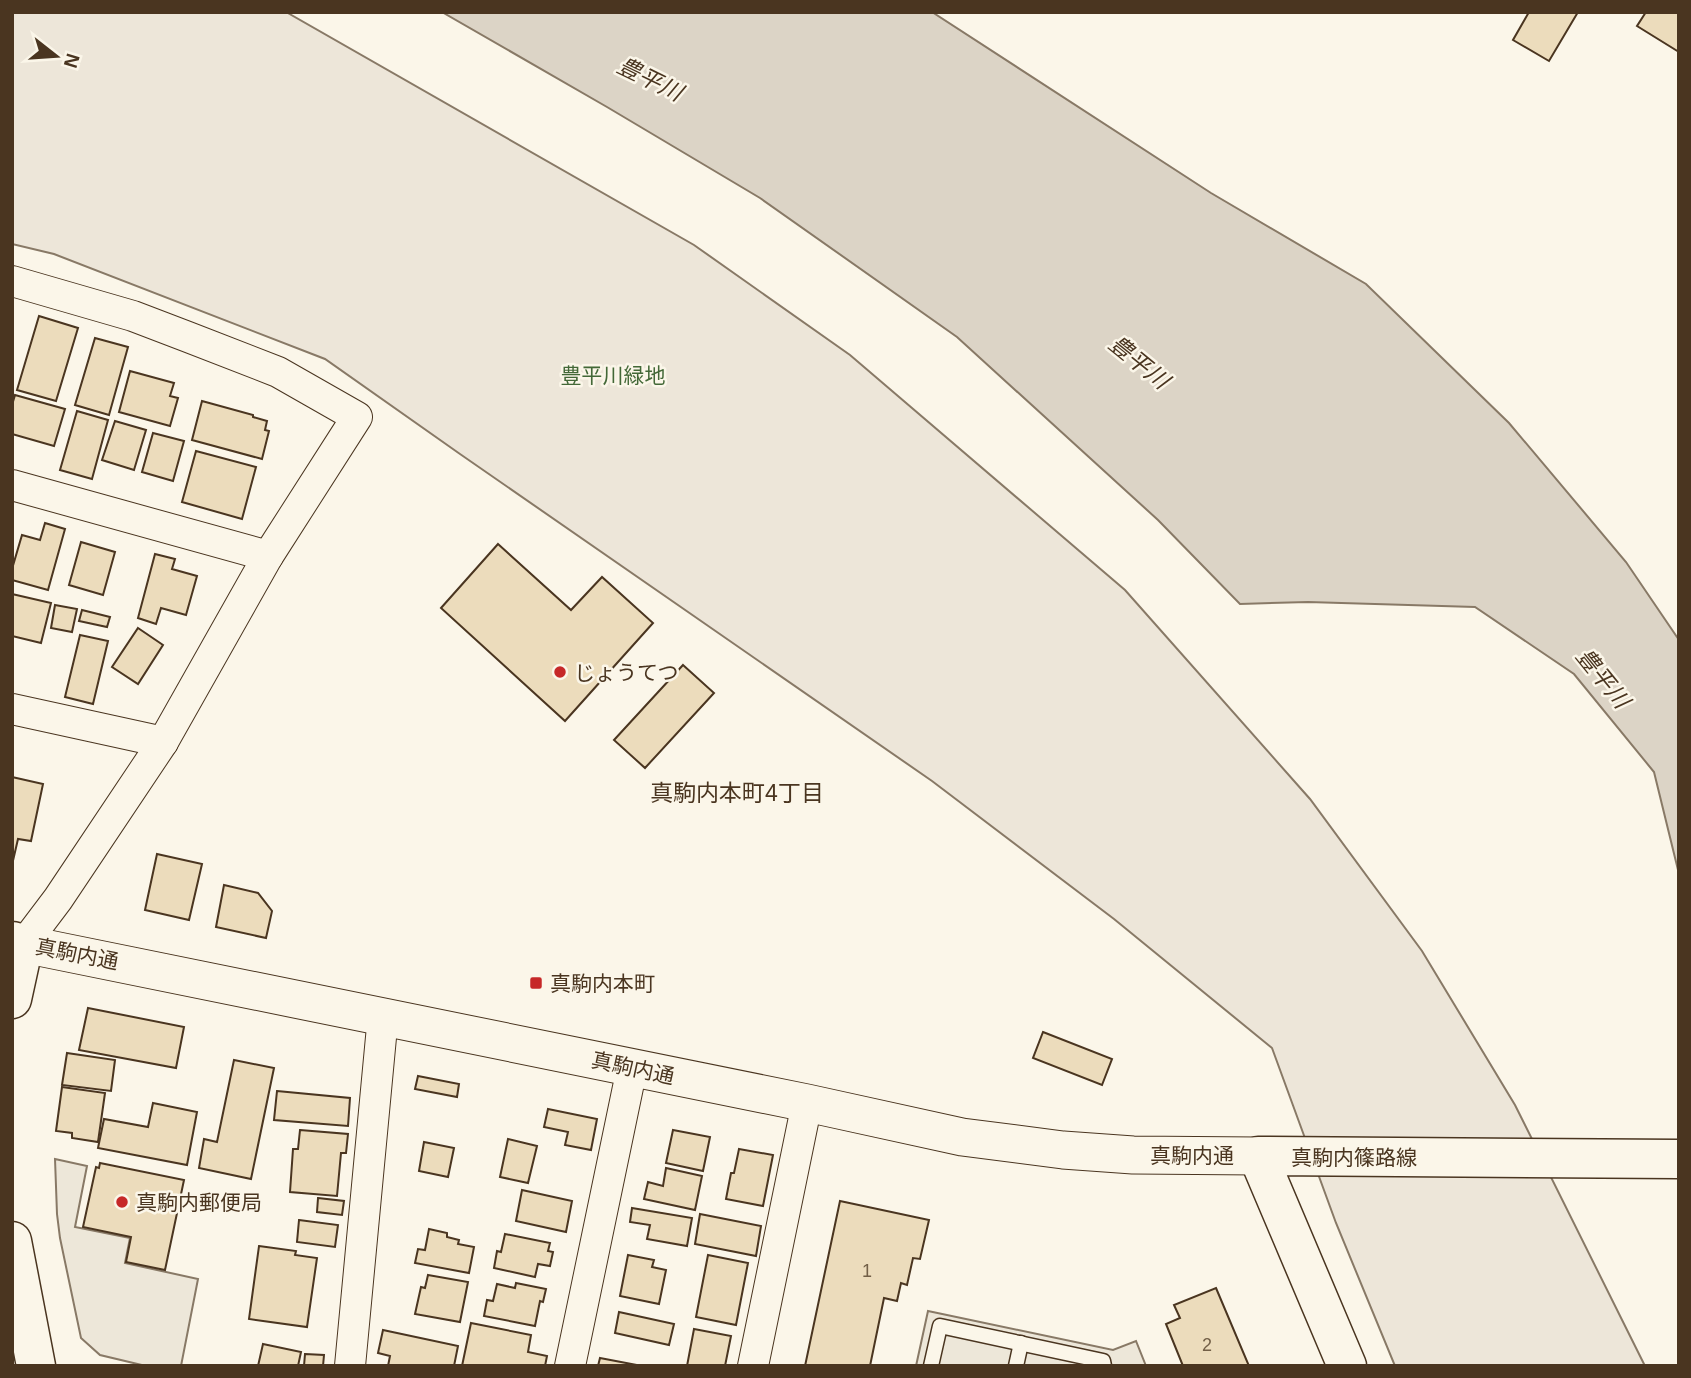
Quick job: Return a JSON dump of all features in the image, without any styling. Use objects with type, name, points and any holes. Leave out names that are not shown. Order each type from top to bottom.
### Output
[{"type":"main road","points":[[12,999],[18,942]]},
{"type":"main road","name":"真駒内篠路線","points":[[1347,1366],[1258,1156],[1679,1159]]},
{"type":"main road","points":[[12,1241],[17,1294],[36,1366]]},
{"type":"street","points":[[12,281],[133,316],[201,342],[278,373],[357,417],[268,556],[163,742],[58,898],[18,942]]},
{"type":"street","points":[[12,485],[268,556]]},
{"type":"street","points":[[12,709],[163,742]]},
{"type":"street","name":"真駒内通","points":[[18,942],[962,1137],[1063,1150],[1133,1155],[1258,1156]]},
{"type":"street","points":[[350,1366],[383,1016]]},
{"type":"street","points":[[570,1366],[632,1068]]},
{"type":"street","points":[[753,1366],[807,1103]]},
{"type":"lane","points":[[931,1366],[940,1326],[1103,1362],[1104,1366]]},
{"type":"lane","points":[[1016,1366],[1021,1343]]},
{"type":"green space","name":"豊平川緑地","points":[[12,12],[286,12],[694,245],[850,355],[1125,590],[1310,799],[1422,951],[1515,1105],[1645,1366],[1395,1366],[1336,1223],[1272,1048],[1114,919],[932,781],[325,359],[54,254],[12,244]]},
{"type":"shaded area","points":[[55,1159],[87,1166],[75,1227],[130,1238],[125,1263],[198,1279],[181,1366],[146,1366],[100,1355],[81,1338],[60,1238]]},
{"type":"shaded area","points":[[928,1311],[1113,1350],[1136,1341],[1146,1366],[916,1366]]},
{"type":"water","name":"豊平川","points":[[442,12],[932,12],[1211,193],[1366,284],[1509,423],[1626,562],[1679,640],[1679,874],[1654,772],[1574,674],[1475,607],[1308,602],[1240,604],[1158,520],[957,337],[760,198]]},
{"type":"building","points":[[1529,12],[1578,12],[1549,61],[1513,40]]},
{"type":"building","points":[[1646,12],[1679,12],[1679,52],[1637,26]]},
{"type":"building","points":[[39,316],[78,328],[56,401],[17,390]]},
{"type":"building","points":[[95,338],[128,347],[109,415],[75,405]]},
{"type":"building","points":[[130,371],[174,383],[170,396],[178,398],[170,426],[119,412]]},
{"type":"building","points":[[15,395],[65,409],[54,446],[12,434],[12,405]]},
{"type":"building","points":[[202,401],[267,421],[265,430],[269,431],[262,459],[192,440]]},
{"type":"building","points":[[77,411],[108,420],[92,479],[60,470]]},
{"type":"building","points":[[115,421],[146,430],[134,470],[102,460]]},
{"type":"building","points":[[153,433],[184,441],[173,481],[142,472]]},
{"type":"building","points":[[196,451],[256,467],[242,519],[182,502]]},
{"type":"building","points":[[45,523],[65,529],[48,590],[12,580],[12,569],[22,535],[40,540]]},
{"type":"building","points":[[81,542],[115,552],[103,595],[69,585]]},
{"type":"building","name":"じょうてつ","points":[[498,544],[571,610],[602,577],[653,623],[565,721],[441,608]]},
{"type":"building","points":[[155,554],[175,559],[172,569],[197,576],[186,615],[161,608],[156,624],[138,618]]},
{"type":"building","points":[[12,594],[51,603],[41,643],[12,636]]},
{"type":"building","points":[[55,605],[77,609],[72,632],[51,628]]},
{"type":"building","points":[[82,610],[110,617],[107,627],[79,621]]},
{"type":"building","points":[[138,628],[163,645],[138,684],[112,667]]},
{"type":"building","points":[[80,635],[108,641],[93,704],[65,697]]},
{"type":"building","points":[[683,665],[714,693],[645,768],[614,740]]},
{"type":"building","points":[[12,777],[43,784],[31,841],[18,839],[12,865]]},
{"type":"building","points":[[157,854],[202,864],[189,920],[145,910]]},
{"type":"building","points":[[224,885],[258,893],[272,911],[266,938],[216,927]]},
{"type":"building","points":[[88,1008],[184,1027],[176,1068],[79,1050]]},
{"type":"building","points":[[1043,1032],[1112,1059],[1102,1085],[1033,1058]]},
{"type":"building","points":[[67,1053],[115,1060],[111,1091],[62,1085]]},
{"type":"building","points":[[234,1060],[274,1068],[251,1179],[199,1168],[204,1139],[217,1142]]},
{"type":"building","points":[[418,1076],[459,1084],[457,1097],[415,1089]]},
{"type":"building","points":[[62,1087],[105,1093],[98,1142],[72,1138],[72,1133],[56,1131]]},
{"type":"building","points":[[277,1091],[350,1098],[348,1126],[274,1120]]},
{"type":"building","points":[[153,1103],[197,1112],[187,1165],[98,1148],[104,1119],[148,1127]]},
{"type":"building","points":[[548,1109],[597,1119],[591,1150],[565,1145],[568,1132],[544,1127]]},
{"type":"building","points":[[300,1130],[348,1134],[346,1153],[341,1153],[337,1196],[290,1192],[293,1149],[298,1149]]},
{"type":"building","points":[[673,1130],[710,1137],[703,1171],[666,1163]]},
{"type":"building","points":[[508,1139],[537,1146],[528,1183],[500,1177]]},
{"type":"building","points":[[424,1142],[454,1148],[448,1177],[419,1171]]},
{"type":"building","points":[[739,1149],[773,1155],[763,1206],[726,1199]]},
{"type":"building","points":[[100,1163],[184,1180],[165,1270],[126,1262],[131,1237],[83,1227],[96,1167],[99,1168]]},
{"type":"building","points":[[666,1168],[702,1176],[695,1210],[644,1199],[648,1182],[663,1186]]},
{"type":"building","points":[[522,1190],[572,1201],[566,1232],[516,1221]]},
{"type":"building","points":[[318,1198],[344,1201],[342,1215],[317,1212]]},
{"type":"building","points":[[840,1201],[929,1220],[920,1259],[913,1258],[907,1285],[901,1283],[897,1301],[884,1298],[870,1366],[805,1366]]},
{"type":"building","points":[[632,1208],[692,1218],[687,1246],[647,1239],[650,1225],[630,1222]]},
{"type":"building","points":[[700,1214],[761,1226],[756,1256],[695,1244]]},
{"type":"building","points":[[299,1220],[338,1225],[335,1247],[297,1242]]},
{"type":"building","points":[[429,1229],[447,1233],[447,1237],[459,1240],[458,1244],[474,1247],[469,1273],[415,1263],[418,1249],[425,1250]]},
{"type":"building","points":[[505,1234],[550,1243],[548,1251],[553,1252],[550,1266],[538,1264],[535,1277],[494,1268],[497,1251],[501,1252]]},
{"type":"building","points":[[259,1246],[296,1251],[295,1255],[317,1258],[307,1327],[249,1319]]},
{"type":"building","points":[[628,1255],[654,1260],[652,1267],[666,1270],[659,1304],[620,1296]]},
{"type":"building","points":[[708,1255],[748,1263],[736,1325],[696,1317]]},
{"type":"building","points":[[428,1275],[468,1282],[460,1322],[415,1314],[421,1287],[425,1288]]},
{"type":"building","points":[[516,1283],[546,1289],[543,1302],[540,1301],[535,1326],[484,1316],[487,1300],[493,1301],[497,1284],[515,1288]]},
{"type":"building","points":[[1216,1288],[1249,1366],[1183,1366],[1166,1324],[1180,1318],[1174,1305]]},
{"type":"building","points":[[619,1312],[674,1324],[669,1345],[615,1333]]},
{"type":"building","points":[[471,1323],[531,1335],[528,1352],[547,1356],[545,1366],[462,1366]]},
{"type":"building","points":[[694,1329],[731,1336],[725,1366],[687,1366]]},
{"type":"building","points":[[383,1330],[458,1346],[454,1366],[388,1366],[390,1356],[378,1353]]},
{"type":"building","points":[[263,1344],[301,1352],[298,1366],[258,1366]]},
{"type":"building","points":[[305,1354],[324,1355],[323,1366],[304,1366]]},
{"type":"building","points":[[600,1358],[642,1366],[598,1366]]},
{"type":"place","name":"じょうてつ","points":[[560,672]]},
{"type":"place","name":"真駒内本町","points":[[536,983]]},
{"type":"place","name":"真駒内郵便局","points":[[122,1202]]},
{"type":"district","name":"真駒内本町4丁目","points":[[737,793]]}]
